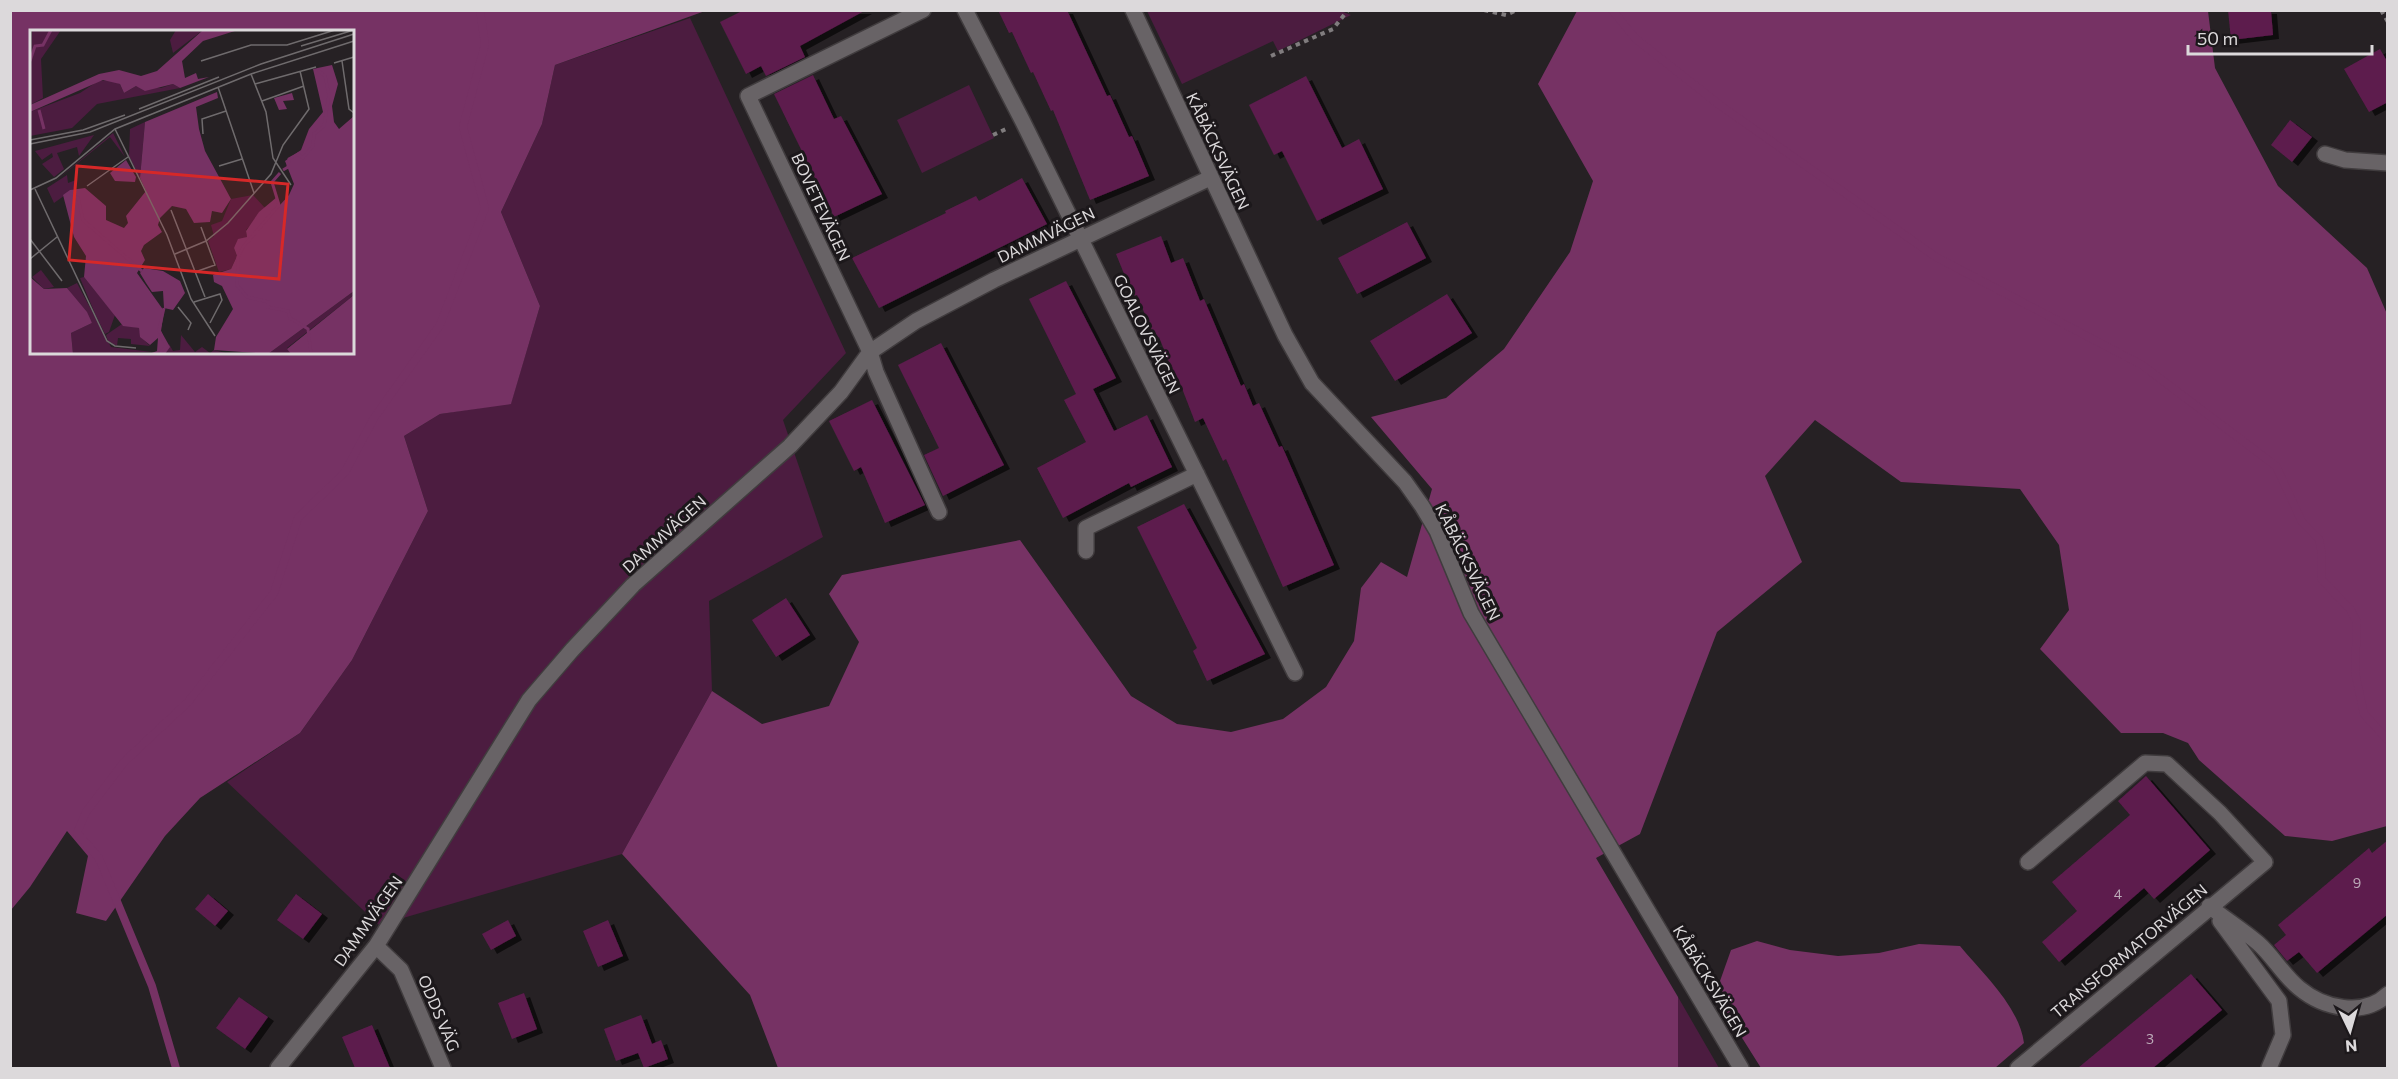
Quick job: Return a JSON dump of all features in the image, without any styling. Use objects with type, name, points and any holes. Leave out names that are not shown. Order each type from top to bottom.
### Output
[{"type":"street","name":"BOVETEVÄGEN","points":[[923,10],[748,96],[870,352],[876,372],[939,512]]},
{"type":"street","name":"GOALOVSVÄGEN","points":[[965,10],[1295,673]]},
{"type":"street","name":"KÅBÄCKSVÄGEN","points":[[1133,10],[1285,335],[1312,382],[1405,482],[1422,506],[1437,531],[1471,613],[1741,1068]]},
{"type":"street","points":[[2325,154],[2345,160],[2388,163]]},
{"type":"street","name":"DAMMVÄGEN","points":[[278,1068],[376,946],[529,700],[633,585],[790,446],[841,392],[870,352],[916,321],[1080,239],[1210,178]]},
{"type":"street","points":[[1086,551],[1086,528],[1197,474]]},
{"type":"street","name":"TRANSFORMATORVÄGEN","points":[[2018,1068],[2209,906],[2265,862],[2220,813],[2167,764],[2145,763],[2028,862]]},
{"type":"street","points":[[2209,906],[2258,943],[2299,988],[2318,1000],[2353,1009],[2379,1002],[2388,994]]},
{"type":"street","points":[[2209,906],[2279,1001],[2283,1035],[2269,1068]]},
{"type":"street","name":"ODDS VÄG","points":[[376,946],[401,970],[443,1068]]},
{"type":"path","points":[[1271,56],[1334,29],[1348,10]]},
{"type":"path","points":[[1484,10],[1506,15],[1517,10]]},
{"type":"path","points":[[2381,10],[2388,22]]},
{"type":"shaded area","points":[[11,10],[705,11],[555,65],[542,124],[501,212],[540,306],[511,404],[440,414],[404,436],[428,511],[352,660],[300,733],[200,798],[165,836],[106,921],[76,913],[88,856],[67,831],[30,887],[11,910]]},
{"type":"shaded area","points":[[1338,10],[1351,15],[1278,51],[1273,41],[1182,84],[1147,11]]},
{"type":"shaded area","points":[[1577,11],[2208,11],[2215,68],[2278,186],[2367,268],[2387,314],[2387,826],[2332,841],[2285,836],[2199,760],[2188,743],[2163,733],[2121,733],[2040,649],[2069,610],[2059,545],[2020,489],[1901,482],[1815,420],[1765,476],[1802,562],[1717,632],[1640,834],[1596,858],[1678,997],[1678,1068],[778,1068],[750,995],[622,854],[712,691],[762,724],[829,706],[859,642],[829,594],[842,575],[1020,540],[1131,696],[1177,724],[1231,732],[1283,719],[1326,687],[1354,641],[1361,588],[1381,562],[1407,577],[1432,489],[1371,417],[1446,398],[1504,349],[1570,252],[1593,181],[1538,84]]},
{"type":"shaded area","points":[[690,18],[846,353],[783,420],[823,537],[709,601],[712,691],[622,854],[379,925],[227,782],[300,733],[352,660],[428,511],[404,436],[440,414],[511,403],[540,306],[501,212],[542,124],[555,65]]},
{"type":"shaded area","points":[[969,85],[994,138],[922,173],[897,120]]},
{"type":"shaded area","points":[[1757,941],[1790,950],[1838,956],[1879,953],[1919,944],[1960,946],[2008,1003],[2021,1029],[2024,1043],[1995,1068],[1761,1068],[1722,1006],[1720,981],[1731,950]]},
{"type":"shaded area","points":[[1678,997],[1719,1068],[1678,1068]]},
{"type":"building","points":[[744,10],[866,10],[800,46],[805,57],[766,76],[761,66],[746,74],[720,22]]},
{"type":"building","points":[[998,10],[1067,10],[1107,96],[1110,95],[1129,137],[1132,136],[1149,176],[1090,200],[1053,110],[1051,111],[1033,72],[1031,73],[1012,32],[1009,33]]},
{"type":"building","points":[[2228,10],[2271,10],[2273,35],[2231,40]]},
{"type":"building","points":[[2380,49],[2388,63],[2388,102],[2369,112],[2344,69]]},
{"type":"building","points":[[813,75],[834,119],[841,116],[882,194],[834,217],[774,94]]},
{"type":"building","points":[[1306,76],[1342,148],[1359,139],[1383,189],[1317,221],[1282,151],[1274,155],[1249,105]]},
{"type":"building","points":[[2290,120],[2312,137],[2292,162],[2271,145]]},
{"type":"building","points":[[1022,178],[1047,224],[879,308],[852,258],[976,196],[979,201]]},
{"type":"building","points":[[1407,222],[1426,258],[1357,294],[1338,258]]},
{"type":"building","points":[[1161,236],[1171,263],[1183,258],[1200,301],[1204,299],[1241,386],[1244,384],[1253,406],[1259,403],[1279,447],[1282,446],[1334,565],[1283,587],[1226,459],[1223,461],[1203,418],[1195,422],[1159,337],[1155,339],[1137,295],[1133,296],[1116,254]]},
{"type":"building","points":[[1066,281],[1116,378],[1093,389],[1114,431],[1147,415],[1172,467],[1131,487],[1129,483],[1063,518],[1037,468],[1086,442],[1064,400],[1076,394],[1029,299]]},
{"type":"building","points":[[1447,294],[1472,333],[1395,381],[1370,341]]},
{"type":"building","points":[[941,343],[1004,465],[943,496],[924,455],[939,448],[898,365]]},
{"type":"building","points":[[872,400],[925,505],[885,523],[861,467],[854,471],[829,421]]},
{"type":"building","points":[[1184,504],[1265,654],[1207,681],[1193,651],[1197,648],[1137,527]]},
{"type":"building","points":[[786,598],[810,635],[776,657],[752,620]]},
{"type":"building","points":[[2146,776],[2210,850],[2154,899],[2144,888],[2059,962],[2042,942],[2077,911],[2052,882],[2130,815],[2118,801]]},
{"type":"building","points":[[2388,840],[2388,914],[2317,973],[2299,952],[2287,961],[2274,945],[2286,935],[2278,925],[2369,848],[2372,853]]},
{"type":"building","points":[[208,894],[228,911],[215,926],[195,909]]},
{"type":"building","points":[[296,894],[322,914],[303,939],[277,920]]},
{"type":"building","points":[[508,920],[516,936],[491,950],[482,934]]},
{"type":"building","points":[[608,920],[623,956],[598,967],[583,931]]},
{"type":"building","points":[[2191,974],[2222,1010],[2153,1068],[2078,1068]]},
{"type":"building","points":[[524,993],[537,1029],[512,1039],[498,1003]]},
{"type":"building","points":[[239,997],[268,1017],[245,1049],[216,1028]]},
{"type":"building","points":[[641,1015],[652,1044],[661,1040],[668,1059],[644,1068],[638,1053],[616,1061],[604,1029]]},
{"type":"building","points":[[372,1025],[390,1068],[355,1068],[342,1037]]},
{"type":"waterway","points":[[176,1068],[152,986],[99,858],[77,833],[86,812],[124,762],[188,702],[274,593],[298,518],[345,472],[374,418],[440,325],[485,208],[463,127],[485,44],[480,10]]},
{"type":"waterway","points":[[1612,10],[1636,39],[1721,106],[1936,257],[2142,365],[2276,466],[2302,522],[2319,539],[2322,554],[2321,579],[2350,609],[2357,622],[2355,672],[2364,714],[2388,740]]}]
